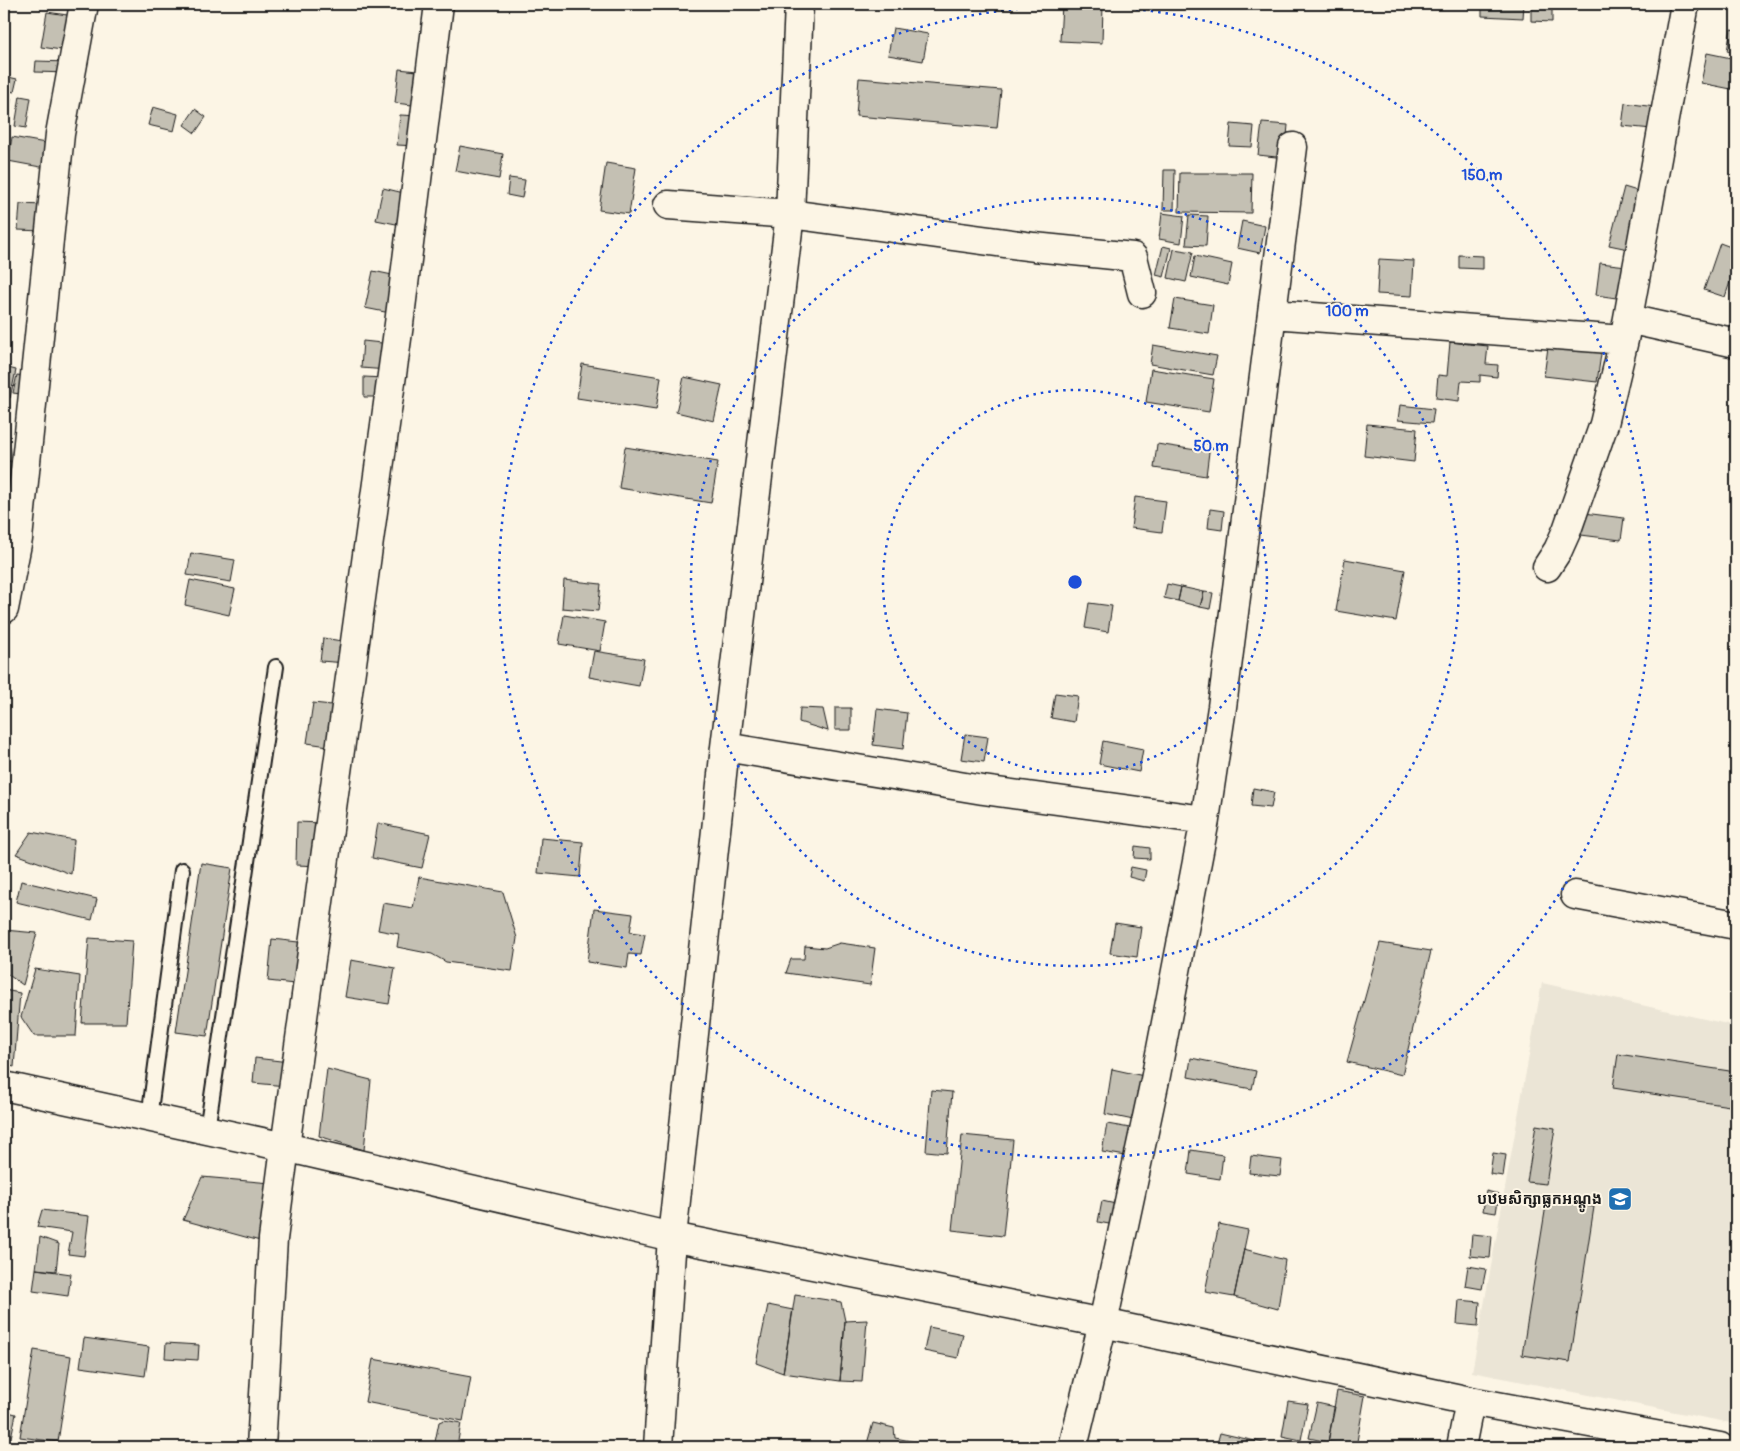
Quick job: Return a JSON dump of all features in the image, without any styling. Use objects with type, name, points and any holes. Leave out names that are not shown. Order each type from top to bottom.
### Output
[{"type":"street","points":[[4,609],[18,539],[60,134],[84,4]]},
{"type":"street","points":[[261,1447],[274,1238],[285,1147],[399,324],[439,4]]},
{"type":"street","points":[[658,1447],[672,1238],[725,746],[790,214],[799,4]]},
{"type":"street","points":[[1547,567],[1558,550],[1567,530],[1604,424],[1626,330],[1685,4]]},
{"type":"street","points":[[1073,1447],[1103,1323],[1155,1080],[1205,820],[1222,707],[1293,147]]},
{"type":"street","points":[[668,205],[790,214],[1034,247],[1133,257],[1142,293]]},
{"type":"street","points":[[1272,314],[1626,330],[1736,343]]},
{"type":"street","points":[[725,746],[983,790],[1205,820]]},
{"type":"street","points":[[1575,895],[1736,925]]},
{"type":"street","points":[[4,1086],[285,1147],[672,1238],[1103,1323],[1470,1401],[1720,1447]]},
{"type":"street","points":[[1461,1447],[1470,1401]]},
{"type":"lane","points":[[207,1130],[276,667]]},
{"type":"lane","points":[[149,1118],[182,870]]},
{"type":"shaded area","name":"បឋមសិក្សាធ្លកអណ្តូង","points":[[1542,983],[1736,1026],[1736,1424],[1472,1372]]},
{"type":"building","points":[[1062,4],[1103,5],[1102,43],[1060,41]]},
{"type":"building","points":[[1482,4],[1524,4],[1523,18],[1482,16]]},
{"type":"building","points":[[1531,4],[1552,4],[1552,22],[1531,21]]},
{"type":"building","points":[[47,12],[74,16],[68,51],[41,47]]},
{"type":"building","points":[[893,28],[928,34],[923,61],[888,55]]},
{"type":"building","points":[[1731,29],[1736,30],[1736,53],[1727,51]]},
{"type":"building","points":[[1707,53],[1736,59],[1736,90],[1701,83]]},
{"type":"building","points":[[36,61],[69,62],[68,73],[35,72]]},
{"type":"building","points":[[399,69],[426,72],[421,106],[395,103]]},
{"type":"building","points":[[4,76],[17,79],[14,92],[4,90]]},
{"type":"building","points":[[859,78],[1001,90],[997,128],[856,116]]},
{"type":"building","points":[[20,96],[31,98],[26,128],[15,126]]},
{"type":"building","points":[[4,97],[11,98],[9,124],[4,123]]},
{"type":"building","points":[[1625,103],[1655,107],[1652,129],[1622,126]]},
{"type":"building","points":[[153,107],[178,114],[174,131],[148,125]]},
{"type":"building","points":[[195,109],[206,117],[195,133],[184,125]]},
{"type":"building","points":[[400,115],[419,116],[416,146],[397,145]]},
{"type":"building","points":[[1262,123],[1288,125],[1285,158],[1258,155]]},
{"type":"building","points":[[1231,124],[1254,126],[1252,147],[1229,146]]},
{"type":"building","points":[[12,137],[51,144],[46,168],[8,161]]},
{"type":"building","points":[[460,146],[503,154],[499,179],[455,171]]},
{"type":"building","points":[[606,163],[636,168],[629,214],[599,210]]},
{"type":"building","points":[[1164,170],[1175,170],[1174,210],[1163,210]]},
{"type":"building","points":[[1180,173],[1252,173],[1251,213],[1179,212]]},
{"type":"building","points":[[509,178],[525,180],[522,198],[507,195]]},
{"type":"building","points":[[1624,187],[1647,194],[1633,250],[1609,245]]},
{"type":"building","points":[[383,188],[408,194],[401,225],[376,220]]},
{"type":"building","points":[[20,204],[43,205],[42,231],[18,230]]},
{"type":"building","points":[[1162,213],[1184,216],[1181,243],[1159,239]]},
{"type":"building","points":[[1189,215],[1208,216],[1206,246],[1186,245]]},
{"type":"building","points":[[1242,221],[1265,226],[1260,253],[1237,248]]},
{"type":"building","points":[[1720,243],[1736,249],[1736,264],[1725,297],[1704,290]]},
{"type":"building","points":[[1163,246],[1171,248],[1164,277],[1156,275]]},
{"type":"building","points":[[1174,249],[1193,252],[1186,282],[1168,278]]},
{"type":"building","points":[[1459,255],[1483,256],[1483,269],[1459,268]]},
{"type":"building","points":[[1195,256],[1232,264],[1228,285],[1191,277]]},
{"type":"building","points":[[1379,259],[1414,261],[1412,296],[1377,294]]},
{"type":"building","points":[[1600,263],[1627,266],[1623,299],[1596,295]]},
{"type":"building","points":[[373,271],[402,277],[395,314],[365,308]]},
{"type":"building","points":[[1175,299],[1213,305],[1209,334],[1170,328]]},
{"type":"building","points":[[1549,340],[1602,347],[1597,382],[1544,376]]},
{"type":"building","points":[[363,341],[391,344],[388,370],[361,368]]},
{"type":"building","points":[[1450,342],[1488,346],[1486,364],[1498,365],[1497,377],[1480,375],[1480,382],[1461,381],[1459,401],[1436,398],[1438,375],[1447,376]]},
{"type":"building","points":[[1153,345],[1217,356],[1213,375],[1150,364]]},
{"type":"building","points":[[582,364],[661,377],[656,410],[577,398]]},
{"type":"building","points":[[4,367],[16,370],[10,398],[4,397]]},
{"type":"building","points":[[1151,369],[1214,379],[1209,412],[1146,402]]},
{"type":"building","points":[[17,375],[31,377],[27,395],[13,393]]},
{"type":"building","points":[[364,377],[384,378],[384,397],[364,397]]},
{"type":"building","points":[[684,377],[722,385],[714,421],[676,412]]},
{"type":"building","points":[[1400,405],[1434,409],[1432,423],[1398,420]]},
{"type":"building","points":[[1367,424],[1417,429],[1414,462],[1364,456]]},
{"type":"building","points":[[1157,444],[1209,452],[1206,476],[1154,468]]},
{"type":"building","points":[[625,447],[718,462],[711,503],[619,488]]},
{"type":"building","points":[[4,460],[20,463],[14,488],[4,486]]},
{"type":"building","points":[[1135,497],[1166,501],[1162,532],[1131,528]]},
{"type":"building","points":[[1210,509],[1224,511],[1222,530],[1208,528]]},
{"type":"building","points":[[1584,513],[1624,518],[1621,540],[1581,535]]},
{"type":"building","points":[[191,553],[235,560],[231,582],[187,575]]},
{"type":"building","points":[[1345,559],[1405,570],[1396,621],[1336,611]]},
{"type":"building","points":[[190,580],[235,589],[229,615],[185,605]]},
{"type":"building","points":[[564,580],[601,584],[598,611],[562,608]]},
{"type":"building","points":[[1167,584],[1181,587],[1178,601],[1164,598]]},
{"type":"building","points":[[1181,587],[1204,592],[1200,607],[1178,601]]},
{"type":"building","points":[[1204,592],[1213,593],[1210,609],[1200,607]]},
{"type":"building","points":[[1089,603],[1112,606],[1108,632],[1085,628]]},
{"type":"building","points":[[564,615],[605,622],[600,651],[559,644]]},
{"type":"building","points":[[323,638],[348,642],[347,663],[320,661]]},
{"type":"building","points":[[594,651],[644,659],[639,686],[589,677]]},
{"type":"building","points":[[1055,693],[1078,696],[1074,722],[1051,718]]},
{"type":"building","points":[[313,703],[341,706],[336,747],[307,743]]},
{"type":"building","points":[[800,708],[823,709],[828,731],[799,722]]},
{"type":"building","points":[[835,708],[851,708],[851,730],[835,730]]},
{"type":"building","points":[[877,709],[907,713],[903,749],[873,745]]},
{"type":"building","points":[[965,734],[988,737],[984,762],[961,759]]},
{"type":"building","points":[[1103,741],[1143,749],[1139,772],[1099,764]]},
{"type":"building","points":[[1253,788],[1274,792],[1271,808],[1251,806]]},
{"type":"building","points":[[297,822],[322,823],[320,866],[296,865]]},
{"type":"building","points":[[378,823],[430,834],[422,868],[372,858]]},
{"type":"building","points":[[31,832],[74,840],[71,874],[16,854]]},
{"type":"building","points":[[541,838],[583,842],[580,877],[538,873]]},
{"type":"building","points":[[1135,846],[1150,848],[1150,859],[1134,858]]},
{"type":"building","points":[[201,863],[232,868],[207,1036],[176,1032]]},
{"type":"building","points":[[1131,867],[1146,870],[1144,881],[1129,877]]},
{"type":"building","points":[[419,877],[503,892],[517,938],[512,971],[446,962],[432,954],[397,947],[399,934],[378,930],[383,903],[413,908]]},
{"type":"building","points":[[21,881],[97,899],[92,920],[16,902]]},
{"type":"building","points":[[594,909],[633,914],[630,932],[645,934],[641,955],[629,954],[627,968],[587,962]]},
{"type":"building","points":[[1115,923],[1141,927],[1137,957],[1110,953]]},
{"type":"building","points":[[4,930],[37,933],[23,985],[4,972]]},
{"type":"building","points":[[89,938],[132,941],[126,1023],[82,1023]]},
{"type":"building","points":[[272,939],[307,943],[303,985],[268,981]]},
{"type":"building","points":[[840,943],[875,948],[870,985],[786,973],[791,959],[804,959],[805,946],[825,948]]},
{"type":"building","points":[[1380,943],[1431,951],[1402,1075],[1347,1062]]},
{"type":"building","points":[[351,960],[395,968],[389,1004],[345,997]]},
{"type":"building","points":[[35,969],[80,976],[76,1036],[34,1036],[21,1017]]},
{"type":"building","points":[[4,990],[20,993],[14,1067],[4,1064]]},
{"type":"building","points":[[1618,1054],[1736,1072],[1736,1107],[1613,1088]]},
{"type":"building","points":[[255,1058],[289,1062],[287,1086],[253,1083]]},
{"type":"building","points":[[1191,1058],[1256,1071],[1252,1089],[1188,1077]]},
{"type":"building","points":[[327,1069],[371,1080],[364,1150],[319,1136]]},
{"type":"building","points":[[1112,1069],[1153,1078],[1138,1121],[1105,1114]]},
{"type":"building","points":[[931,1090],[952,1092],[947,1153],[926,1151]]},
{"type":"building","points":[[1107,1124],[1130,1128],[1126,1156],[1102,1152]]},
{"type":"building","points":[[1536,1125],[1555,1128],[1546,1184],[1527,1182]]},
{"type":"building","points":[[962,1135],[1013,1140],[1003,1236],[952,1230]]},
{"type":"building","points":[[1191,1150],[1223,1155],[1220,1179],[1188,1174]]},
{"type":"building","points":[[1493,1153],[1506,1155],[1503,1176],[1490,1174]]},
{"type":"building","points":[[1251,1156],[1282,1160],[1280,1176],[1249,1173]]},
{"type":"building","points":[[202,1177],[271,1183],[260,1241],[183,1220]]},
{"type":"building","points":[[1486,1191],[1499,1194],[1496,1213],[1483,1211]]},
{"type":"building","points":[[1547,1199],[1594,1207],[1570,1362],[1522,1355]]},
{"type":"building","points":[[1102,1201],[1125,1206],[1120,1226],[1098,1222]]},
{"type":"building","points":[[42,1210],[89,1216],[84,1256],[68,1254],[72,1232],[37,1227]]},
{"type":"building","points":[[1219,1224],[1248,1230],[1234,1297],[1205,1292]]},
{"type":"building","points":[[1472,1234],[1492,1236],[1490,1258],[1470,1256]]},
{"type":"building","points":[[40,1237],[59,1244],[56,1271],[36,1269]]},
{"type":"building","points":[[1244,1249],[1285,1260],[1278,1309],[1234,1297]]},
{"type":"building","points":[[1468,1266],[1486,1269],[1482,1289],[1465,1286]]},
{"type":"building","points":[[36,1269],[71,1274],[68,1296],[33,1291]]},
{"type":"building","points":[[795,1295],[841,1302],[845,1321],[840,1381],[783,1373]]},
{"type":"building","points":[[1459,1300],[1480,1302],[1478,1326],[1457,1324]]},
{"type":"building","points":[[768,1305],[793,1310],[783,1373],[756,1363]]},
{"type":"building","points":[[867,1320],[862,1382],[840,1381],[845,1321]]},
{"type":"building","points":[[929,1327],[963,1334],[958,1358],[924,1351]]},
{"type":"building","points":[[84,1338],[149,1347],[145,1376],[80,1367]]},
{"type":"building","points":[[166,1343],[199,1345],[198,1360],[165,1358]]},
{"type":"building","points":[[34,1350],[71,1356],[58,1442],[20,1437]]},
{"type":"building","points":[[373,1359],[471,1377],[463,1421],[365,1402]]},
{"type":"building","points":[[1337,1391],[1365,1396],[1356,1447],[1328,1442]]},
{"type":"building","points":[[1288,1401],[1308,1404],[1301,1440],[1282,1436]]},
{"type":"building","points":[[1317,1403],[1335,1407],[1328,1442],[1309,1438]]},
{"type":"building","points":[[4,1411],[16,1414],[9,1447],[4,1447]]},
{"type":"building","points":[[444,1420],[461,1423],[457,1447],[434,1447],[439,1422]]},
{"type":"building","points":[[873,1423],[894,1428],[895,1438],[932,1445],[932,1447],[866,1447]]},
{"type":"building","points":[[1220,1433],[1268,1444],[1267,1447],[1216,1447]]},
{"type":"place","name":"បឋមសិក្សាធ្លកអណ្តូង","points":[[1620,1199]]}]
